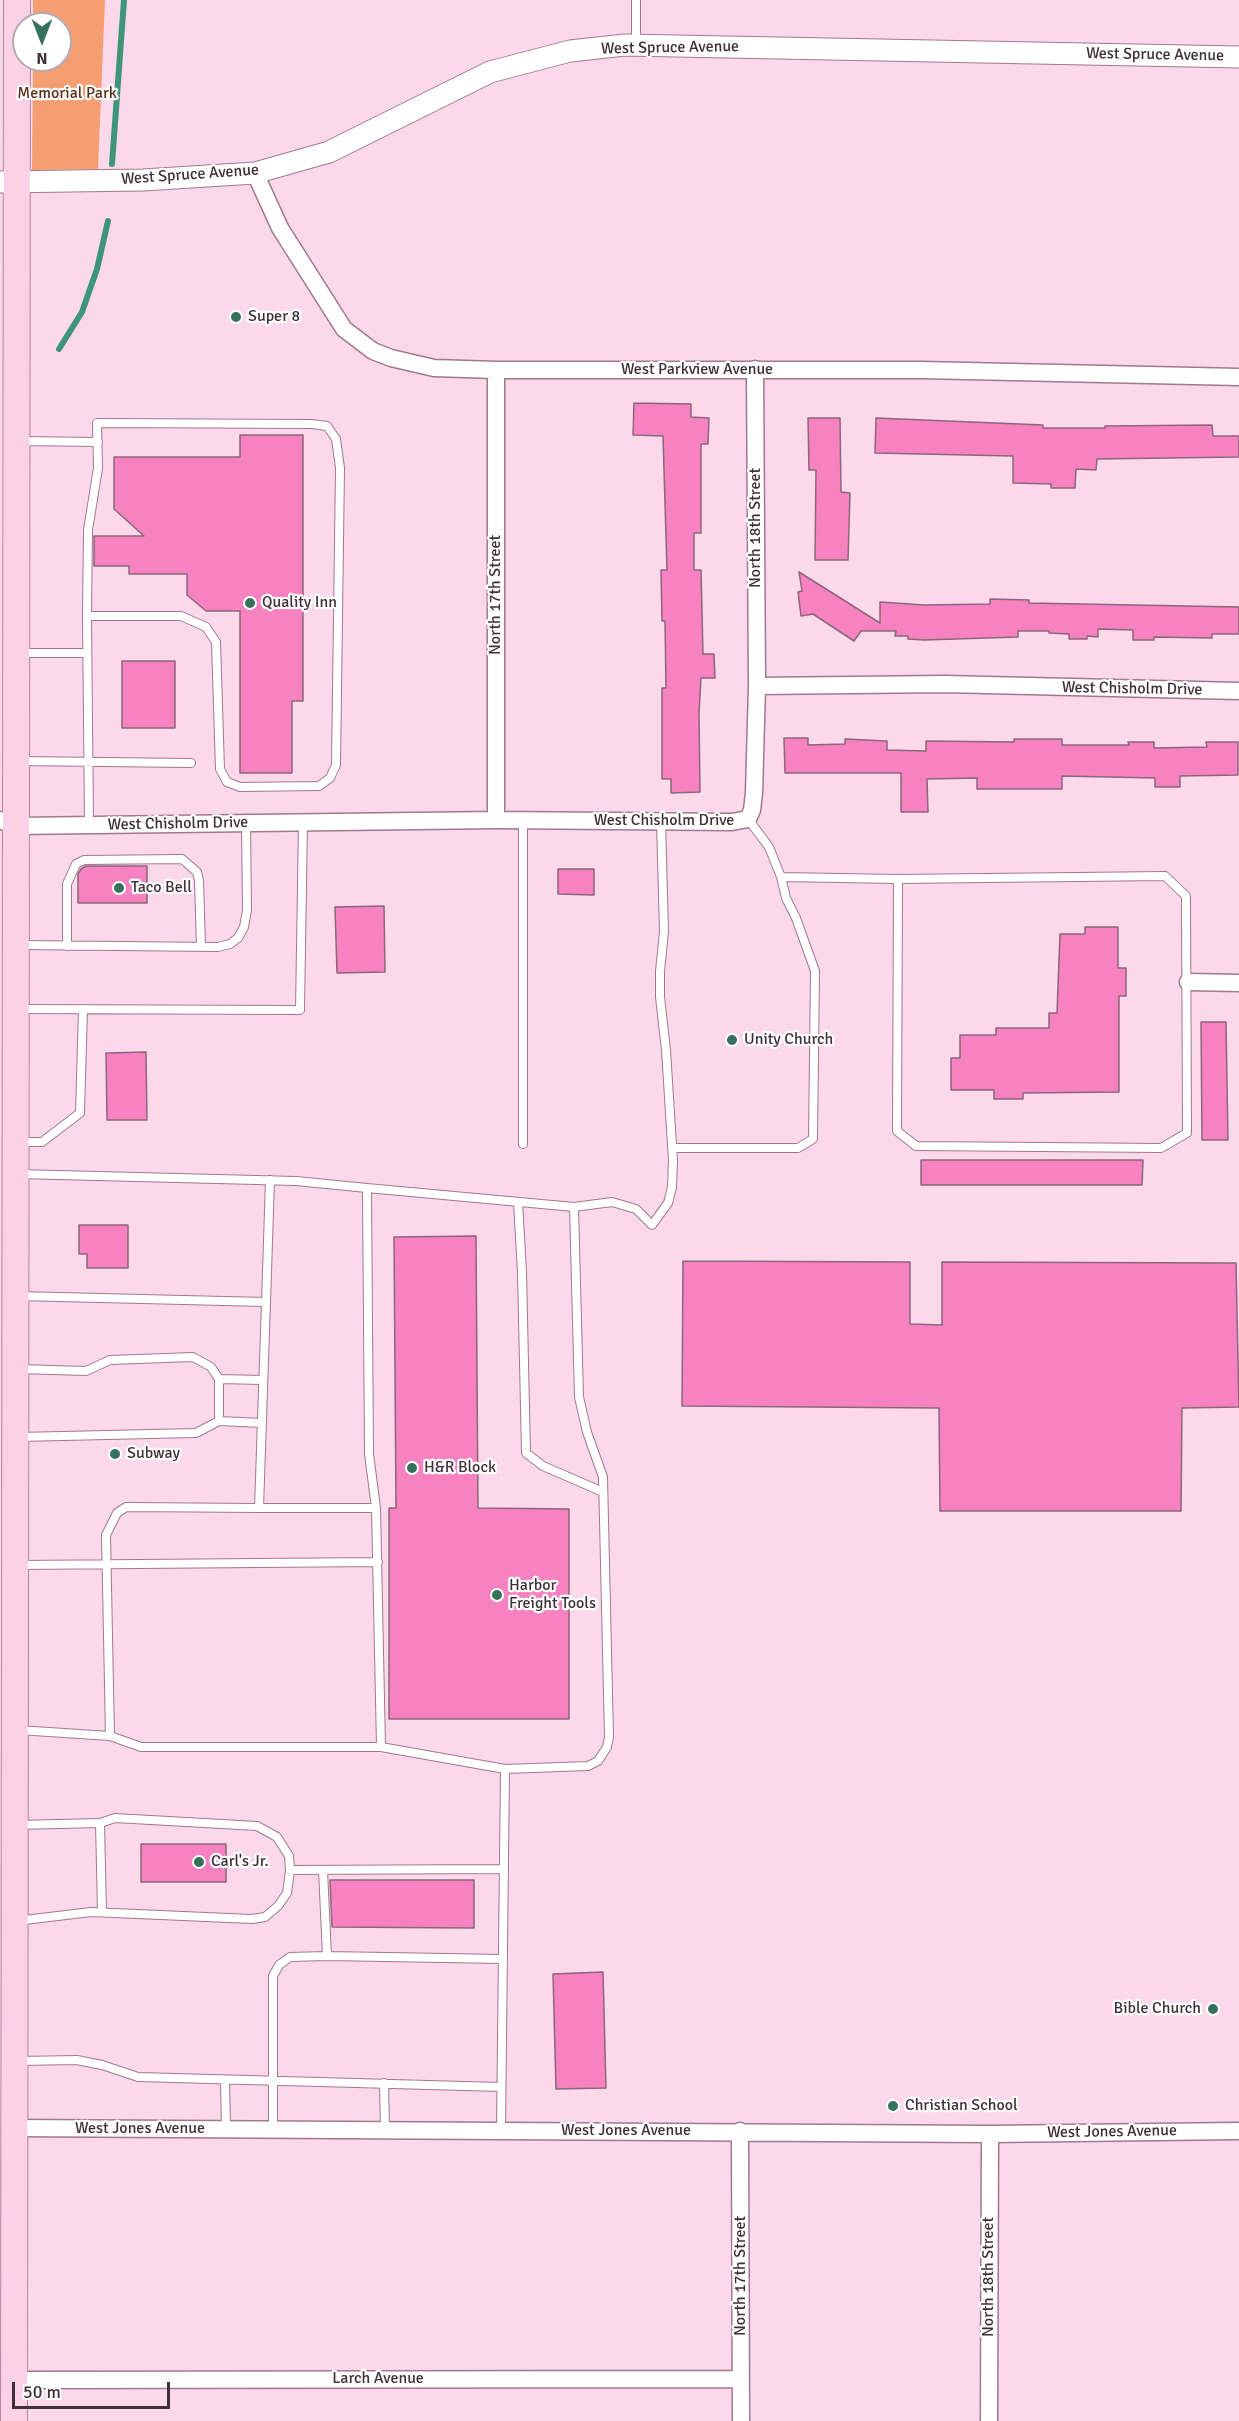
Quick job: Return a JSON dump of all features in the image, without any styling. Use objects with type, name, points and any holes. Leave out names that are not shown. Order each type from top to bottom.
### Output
[{"type":"main road","points":[[14,2421],[7,2198],[14,2128],[14,1921],[7,1825],[14,1730],[15,945],[7,823],[15,761],[16,441],[8,181],[17,0]]},
{"type":"street","name":"West Spruce Avenue","points":[[8,181],[143,180],[255,173],[329,152],[490,72],[570,51],[636,45],[1239,57]]},
{"type":"street","name":"West Parkview Avenue","points":[[255,173],[280,228],[339,322],[357,340],[373,351],[391,358],[434,368],[921,370],[1239,377]]},
{"type":"street","name":"North 18th Street","points":[[755,369],[757,686]]},
{"type":"street","name":"North 17th Street","points":[[496,370],[496,820]]},
{"type":"street","name":"West Chisholm Drive","points":[[7,823],[89,825],[496,820],[732,822],[748,819],[752,810],[757,686],[945,684],[1239,691]]},
{"type":"street","points":[[1188,982],[1239,983]]},
{"type":"street","name":"West Jones Avenue","points":[[14,2128],[990,2134],[1239,2131]]},
{"type":"street","name":"North 17th Street","points":[[740,2131],[741,2421]]},
{"type":"street","name":"North 18th Street","points":[[989,2421],[990,2134]]},
{"type":"street","name":"Larch Avenue","points":[[14,2380],[741,2379]]},
{"type":"lane","points":[[636,0],[636,45]]},
{"type":"lane","points":[[87,616],[181,616],[206,627],[216,642],[220,769],[227,782],[240,787],[319,786],[330,778],[336,765],[340,468],[336,439],[327,426],[312,424],[97,423],[98,468],[88,530],[87,616],[87,653],[89,825]]},
{"type":"lane","points":[[16,441],[98,442]]},
{"type":"lane","points":[[15,653],[87,653]]},
{"type":"lane","points":[[15,761],[191,763]]},
{"type":"lane","points":[[672,1148],[798,1148],[813,1139],[815,971],[769,847],[748,819]]},
{"type":"lane","points":[[523,820],[523,1144]]},
{"type":"lane","points":[[15,1174],[270,1180],[574,1207],[612,1202],[636,1209],[652,1225],[668,1203],[672,1187],[666,1050],[660,997],[664,932],[661,821]]},
{"type":"lane","points":[[15,1009],[300,1011],[303,822]]},
{"type":"lane","points":[[15,945],[218,947],[230,944],[238,938],[244,927],[247,910],[246,823]]},
{"type":"lane","points":[[68,946],[67,884],[76,864],[84,860],[182,859],[197,872],[199,880],[201,947]]},
{"type":"lane","points":[[781,877],[897,879],[1165,876],[1186,896],[1188,982],[1186,1133],[1161,1148],[916,1146],[897,1131],[897,879]]},
{"type":"lane","points":[[15,1142],[42,1142],[80,1113],[83,1009]]},
{"type":"lane","points":[[259,1508],[270,1180]]},
{"type":"lane","points":[[367,1188],[369,1454],[376,1508],[381,1747]]},
{"type":"lane","points":[[518,1202],[526,1453],[543,1466],[603,1492]]},
{"type":"lane","points":[[14,1730],[110,1736],[141,1747],[381,1747],[505,1769],[588,1766],[598,1761],[607,1747],[609,1737],[603,1477],[587,1432],[579,1397],[574,1207]]},
{"type":"lane","points":[[15,1295],[266,1302]]},
{"type":"lane","points":[[14,1369],[86,1371],[110,1360],[193,1357],[211,1367],[219,1379],[219,1421]]},
{"type":"lane","points":[[219,1379],[263,1380]]},
{"type":"lane","points":[[14,1437],[196,1433],[219,1421],[262,1423]]},
{"type":"lane","points":[[110,1736],[105,1564],[106,1535],[117,1513],[126,1507],[376,1508]]},
{"type":"lane","points":[[14,1565],[378,1562]]},
{"type":"lane","points":[[501,2130],[505,1769]]},
{"type":"lane","points":[[7,1825],[100,1823],[115,1818],[257,1826],[276,1838],[289,1856],[287,1893],[278,1906],[265,1917],[252,1919],[102,1912],[14,1921]]},
{"type":"lane","points":[[100,1823],[102,1912]]},
{"type":"lane","points":[[290,1870],[504,1869]]},
{"type":"lane","points":[[323,1870],[327,1956]]},
{"type":"lane","points":[[273,2129],[273,1976],[279,1965],[290,1957],[327,1956],[502,1959]]},
{"type":"lane","points":[[14,2061],[77,2060],[102,2065],[138,2078],[501,2086]]},
{"type":"lane","points":[[225,2080],[226,2129]]},
{"type":"lane","points":[[384,2083],[385,2130]]},
{"type":"green space","name":"Memorial Park","points":[[33,0],[105,0],[98,169],[32,170],[33,72],[72,72],[72,12],[33,12]]},
{"type":"building","points":[[634,403],[691,404],[691,417],[709,418],[708,444],[701,444],[701,533],[694,533],[694,570],[701,570],[703,654],[714,654],[715,678],[701,678],[700,792],[671,793],[671,779],[662,779],[662,688],[666,688],[665,621],[662,621],[661,570],[667,570],[663,436],[633,435]]},
{"type":"building","points":[[808,418],[840,418],[841,492],[850,493],[848,560],[815,560],[816,470],[809,470]]},
{"type":"building","points":[[876,418],[1043,425],[1043,428],[1212,425],[1213,436],[1239,436],[1239,457],[1097,459],[1096,470],[1076,469],[1075,488],[1051,488],[1051,484],[1013,483],[1013,456],[875,453]]},
{"type":"building","name":"Quality Inn","points":[[240,435],[303,435],[303,701],[292,701],[292,773],[240,773],[240,611],[206,611],[187,595],[187,574],[129,574],[129,566],[94,566],[94,536],[144,536],[114,509],[114,457],[240,457]]},
{"type":"building","points":[[799,572],[880,623],[880,602],[924,605],[990,604],[990,599],[1029,600],[1029,603],[1239,607],[1239,634],[1212,634],[1212,638],[1154,637],[1154,640],[1133,640],[1133,630],[1098,629],[1098,637],[1087,636],[1087,639],[1069,639],[1069,634],[1049,633],[1049,631],[1018,631],[1018,637],[924,640],[895,636],[896,631],[861,631],[854,641],[813,614],[801,616],[798,592],[802,591]]},
{"type":"building","points":[[122,661],[175,661],[175,728],[122,728]]},
{"type":"building","points":[[784,738],[808,738],[808,745],[845,744],[845,739],[887,741],[887,750],[926,751],[926,741],[1014,742],[1014,739],[1062,739],[1062,745],[1129,745],[1128,742],[1154,742],[1154,748],[1207,747],[1206,742],[1238,742],[1238,775],[1180,776],[1180,787],[1155,787],[1155,778],[1062,776],[1062,789],[977,789],[977,778],[927,779],[928,812],[901,812],[901,773],[785,773]]},
{"type":"building","points":[[86,866],[147,866],[147,903],[78,903],[78,874]]},
{"type":"building","points":[[558,869],[594,869],[594,895],[558,894]]},
{"type":"building","points":[[384,906],[385,972],[337,973],[335,907]]},
{"type":"building","points":[[1085,927],[1118,927],[1118,968],[1126,968],[1126,996],[1119,996],[1119,1092],[1023,1093],[1023,1099],[994,1099],[994,1090],[951,1090],[951,1058],[960,1058],[960,1035],[996,1035],[996,1028],[1049,1028],[1049,1013],[1057,1013],[1060,934],[1085,934]]},
{"type":"building","points":[[1201,1022],[1226,1022],[1228,1140],[1202,1140]]},
{"type":"building","points":[[146,1052],[147,1120],[107,1120],[106,1053]]},
{"type":"building","points":[[921,1160],[1143,1160],[1142,1185],[921,1185]]},
{"type":"building","points":[[79,1225],[128,1225],[128,1268],[87,1268],[87,1254],[79,1254]]},
{"type":"building","points":[[476,1236],[478,1508],[569,1509],[569,1719],[389,1719],[389,1508],[396,1508],[394,1237]]},
{"type":"building","points":[[683,1261],[910,1262],[910,1324],[942,1325],[942,1262],[1236,1263],[1239,1407],[1182,1408],[1181,1511],[940,1511],[939,1408],[682,1406]]},
{"type":"building","points":[[141,1844],[226,1844],[226,1882],[141,1882]]},
{"type":"building","points":[[330,1880],[474,1880],[474,1928],[332,1927]]},
{"type":"building","points":[[603,1972],[606,2088],[556,2089],[553,1974]]},
{"type":"waterway","points":[[112,164],[124,0]]},
{"type":"waterway","points":[[59,349],[82,312],[97,269],[108,221]]},
{"type":"place","name":"Super 8","points":[[236,317]]},
{"type":"place","name":"Quality Inn","points":[[250,603]]},
{"type":"place","name":"Taco Bell","points":[[119,888]]},
{"type":"place","name":"Unity Church","points":[[732,1040]]},
{"type":"place","name":"Subway","points":[[115,1454]]},
{"type":"place","name":"H&R Block","points":[[412,1468]]},
{"type":"place","name":"Harbor Freight Tools","points":[[497,1595]]},
{"type":"place","name":"Carl's Jr.","points":[[199,1862]]},
{"type":"place","name":"Bible Church","points":[[1213,2009]]},
{"type":"place","name":"Christian School","points":[[893,2106]]}]
